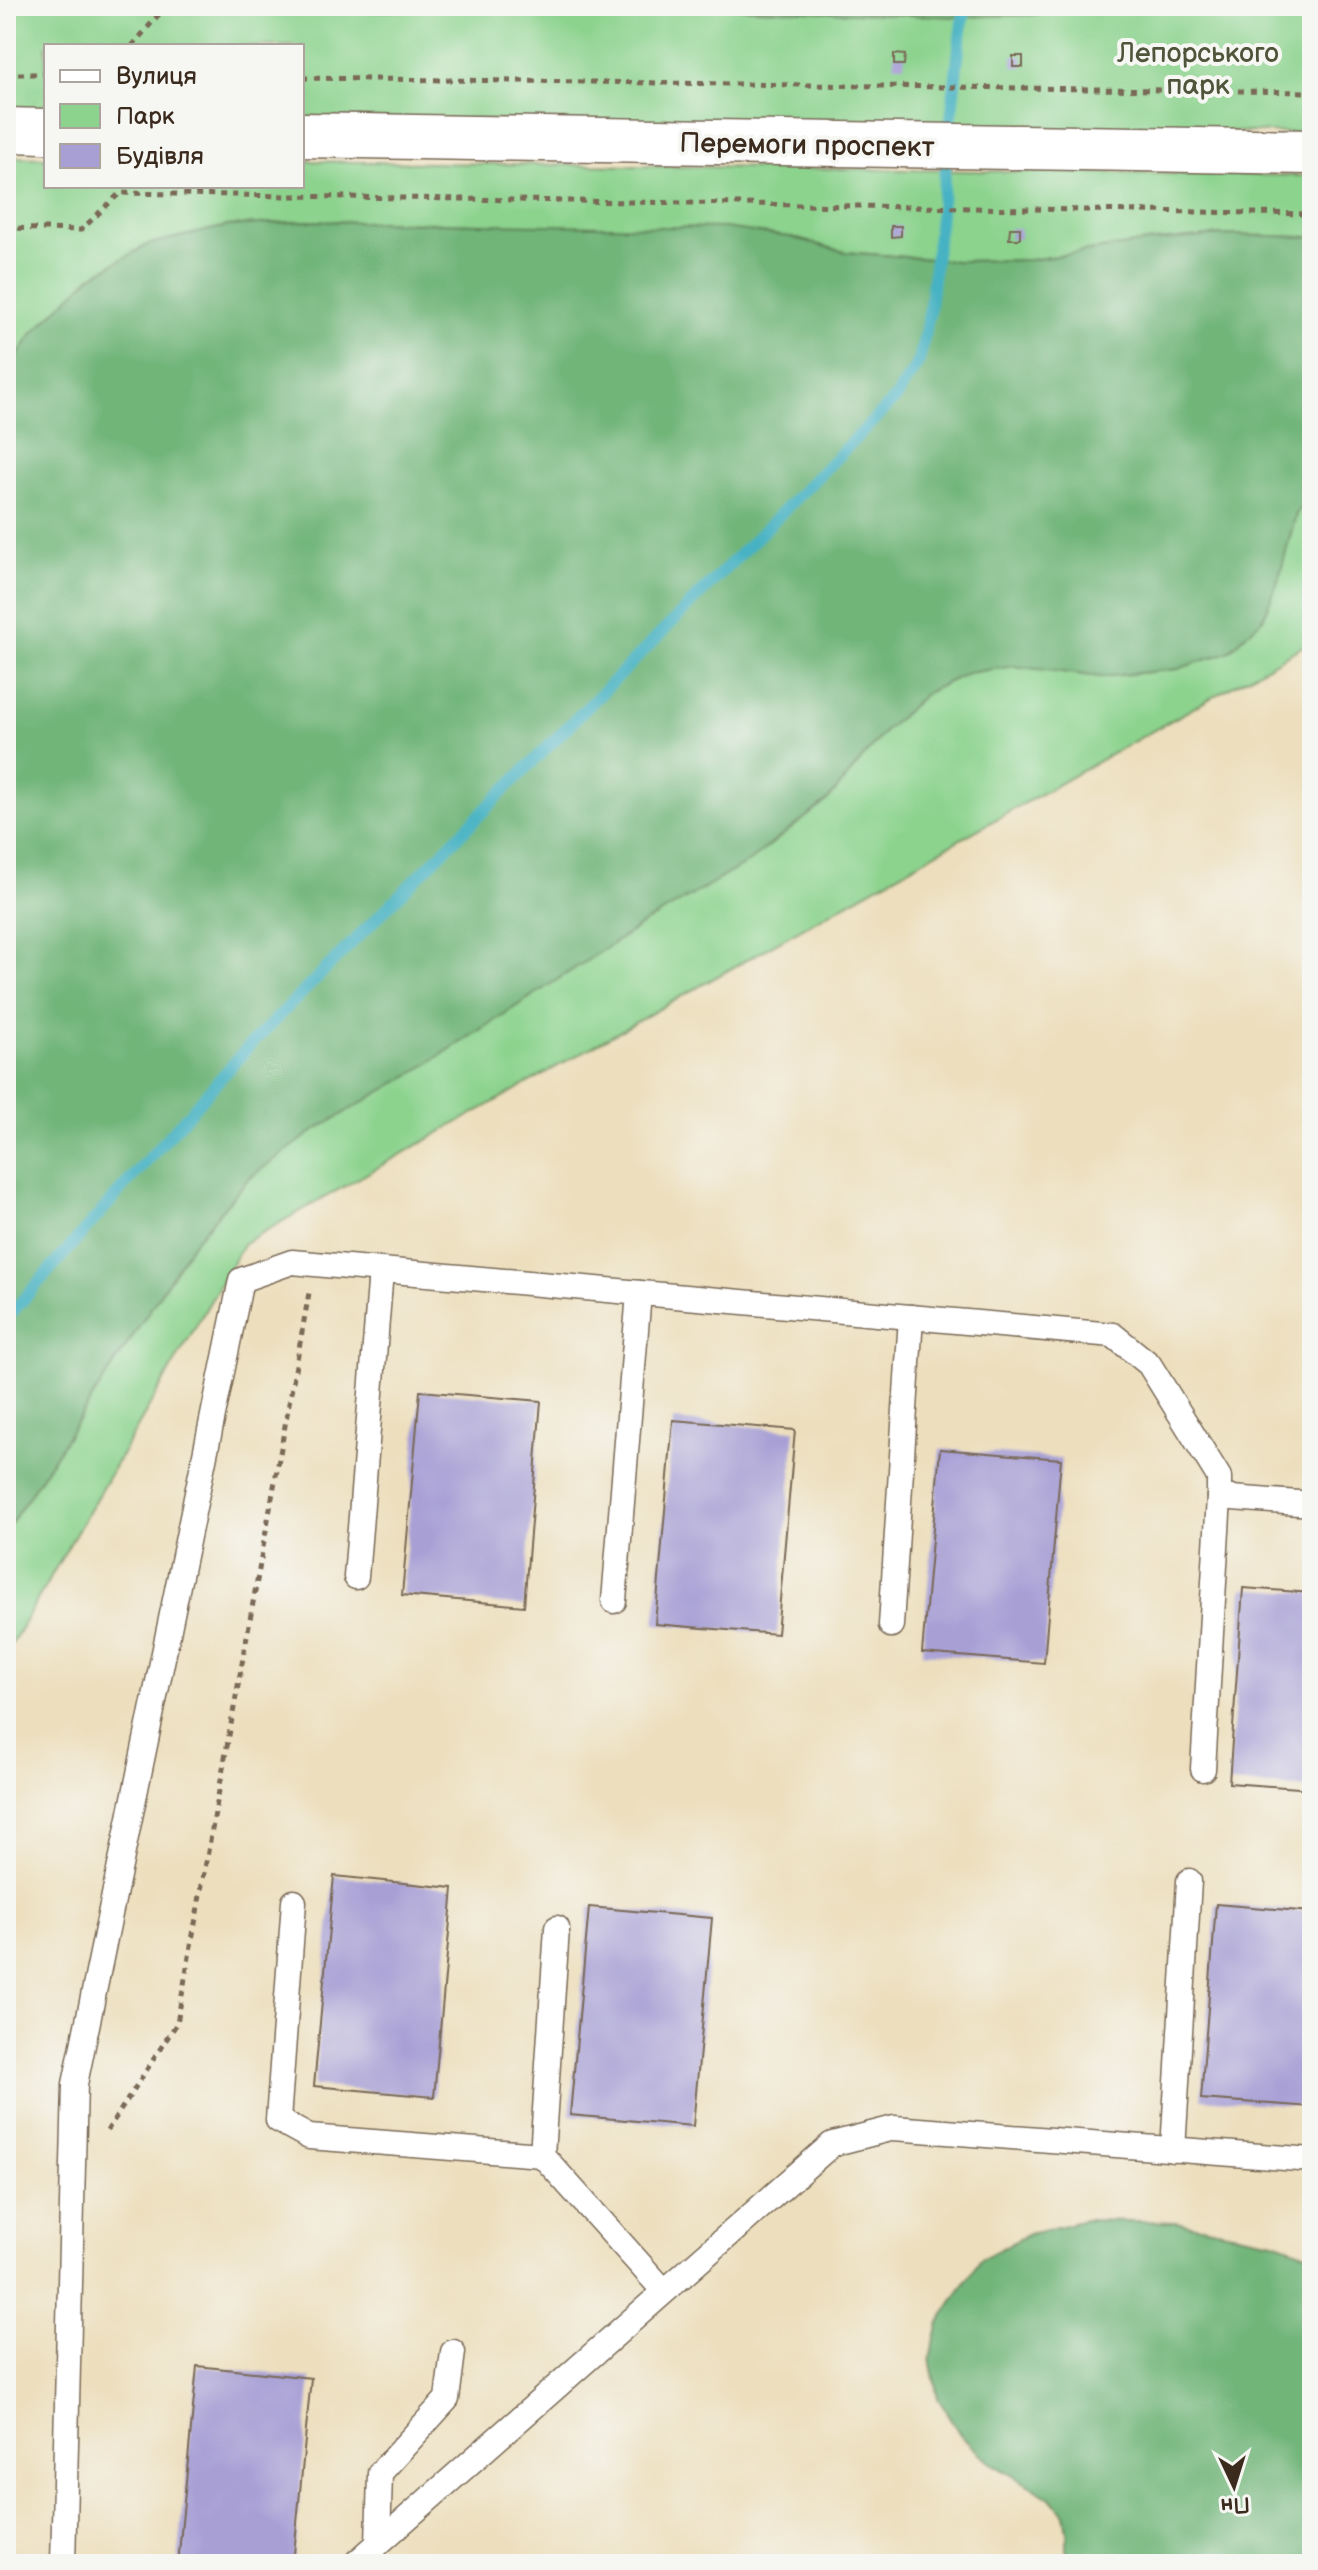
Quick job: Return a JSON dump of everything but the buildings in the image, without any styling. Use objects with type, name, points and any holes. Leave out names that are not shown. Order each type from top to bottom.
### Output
[{"type":"main road","points":[[6,130],[44,131]]},
{"type":"main road","name":"Перемоги проспект","points":[[304,135],[1312,152]]},
{"type":"lane","points":[[63,2564],[75,2084],[241,1280],[291,1262],[1113,1335],[1149,1364],[1219,1477],[1203,1769]]},
{"type":"lane","points":[[356,1577],[381,1271]]},
{"type":"lane","points":[[614,1601],[639,1293]]},
{"type":"lane","points":[[891,1625],[911,1317]]},
{"type":"lane","points":[[1219,1497],[1312,1504]]},
{"type":"lane","points":[[1173,2150],[1189,1881]]},
{"type":"lane","points":[[294,1902],[278,2120],[309,2137],[542,2155],[664,2291]]},
{"type":"lane","points":[[542,2155],[557,1928]]},
{"type":"lane","points":[[355,2564],[832,2144],[894,2128],[1312,2160]]},
{"type":"lane","points":[[378,2544],[380,2473],[447,2399],[453,2352]]},
{"type":"path","points":[[134,44],[166,6]]},
{"type":"path","points":[[6,74],[44,74]]},
{"type":"path","points":[[304,78],[1312,92]]},
{"type":"path","points":[[6,228],[81,230],[120,193],[1312,214]]},
{"type":"path","points":[[73,2183],[177,2023],[314,1265]]},
{"type":"green space","name":"Лепорського парк","points":[[6,6],[1312,6],[1312,133],[304,117],[304,44],[44,44],[44,112],[6,112]]},
{"type":"green space","points":[[217,6],[471,6],[312,13]]},
{"type":"green space","points":[[677,6],[1098,6],[1031,15],[958,17]]},
{"type":"green space","points":[[6,157],[44,158],[44,188],[304,188],[304,161],[1312,176],[1312,237],[1220,235],[1147,242],[1030,260],[955,261],[845,252],[790,237],[448,223],[307,221],[227,226],[33,333],[6,372]]},
{"type":"green space","points":[[307,221],[725,228],[790,237],[845,252],[956,261],[1030,260],[1147,242],[1220,235],[1312,237],[1312,491],[1296,514],[1279,578],[1263,619],[1228,652],[1178,669],[1101,677],[1014,666],[967,673],[926,693],[886,730],[828,800],[748,862],[643,924],[421,1068],[312,1132],[248,1179],[193,1243],[6,1531],[6,372],[33,333],[91,276],[149,244],[227,226]]},
{"type":"green space","points":[[1312,491],[1312,641],[244,1243],[6,1658],[6,1531],[193,1243],[248,1179],[312,1132],[421,1068],[643,924],[748,862],[828,800],[886,730],[926,693],[967,673],[1014,666],[1101,677],[1178,669],[1263,619],[1279,578],[1296,514]]},
{"type":"green space","points":[[1085,2220],[1175,2222],[1274,2241],[1312,2255],[1312,2564],[1067,2564],[1064,2514],[1051,2498],[989,2462],[961,2436],[938,2398],[930,2359],[939,2322],[981,2259],[1029,2234]]},
{"type":"waterway","points":[[949,137],[966,6]]},
{"type":"waterway","points":[[6,1319],[249,1046],[895,399],[919,361],[929,314],[947,155]]}]
